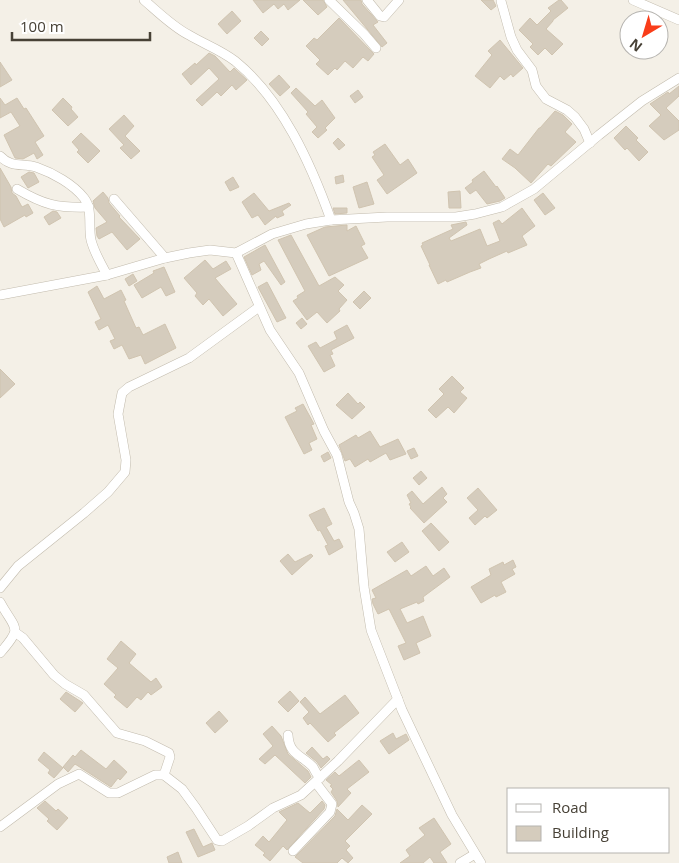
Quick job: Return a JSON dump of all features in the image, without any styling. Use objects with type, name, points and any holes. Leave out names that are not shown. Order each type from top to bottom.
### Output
[{"type":"street","points":[[144,0],[188,35],[209,44],[235,61],[257,82],[292,129],[319,186],[331,220]]},
{"type":"street","points":[[329,0],[376,48]]},
{"type":"street","points":[[337,7],[344,0]]},
{"type":"street","points":[[367,0],[380,16],[384,17],[399,0]]},
{"type":"street","points":[[633,0],[679,20]]},
{"type":"street","points":[[501,1],[511,37],[517,50],[532,70],[536,86],[546,99],[567,110],[575,117],[584,129],[590,143]]},
{"type":"street","points":[[0,295],[107,275],[164,258],[210,250],[236,253],[272,234],[306,224],[331,220],[387,217],[456,217],[502,207],[534,189],[642,101],[679,78]]},
{"type":"street","points":[[0,156],[12,165],[34,167],[68,183],[86,200],[89,207],[91,241],[107,275]]},
{"type":"street","points":[[17,189],[36,201],[50,205],[89,207]]},
{"type":"street","points":[[114,199],[164,258]]},
{"type":"street","points":[[236,253],[270,330],[299,373],[324,431],[337,455],[349,502],[359,529],[364,587],[371,630],[398,699],[452,815],[481,863]]},
{"type":"street","points":[[0,588],[18,566],[91,507],[119,481],[125,472],[126,460],[118,414],[122,393],[129,387],[189,358],[259,307]]},
{"type":"street","points":[[0,602],[14,624],[16,633],[28,642],[54,676],[84,695],[117,733],[145,741],[169,752],[170,757],[164,776]]},
{"type":"street","points":[[0,653],[11,642],[16,633]]},
{"type":"street","points":[[0,827],[58,784],[79,774],[110,793],[118,793],[128,789],[147,777],[154,775],[164,776],[182,789],[217,840],[222,841],[248,826],[273,808],[301,795],[318,781],[398,699]]},
{"type":"street","points":[[288,735],[288,744],[312,766],[333,807],[293,851]]},
{"type":"street","points":[[460,863],[475,854]]},
{"type":"building","points":[[253,0],[300,0],[288,10],[284,4],[278,9],[274,4],[263,13]]},
{"type":"building","points":[[303,0],[323,0],[327,7],[318,15]]},
{"type":"building","points":[[343,0],[361,0],[362,4],[378,22],[373,25],[387,43],[382,47]]},
{"type":"building","points":[[481,0],[493,0],[496,6],[491,10]]},
{"type":"building","points":[[559,0],[568,8],[553,20],[546,29],[563,44],[552,55],[545,48],[538,55],[530,47],[533,44],[519,30],[530,18],[537,25],[551,11],[548,8]]},
{"type":"building","points":[[232,11],[241,21],[227,34],[218,24]]},
{"type":"building","points":[[339,18],[374,54],[368,61],[363,57],[353,68],[345,61],[337,70],[335,68],[328,75],[316,64],[320,60],[306,46],[314,38],[317,40]]},
{"type":"building","points":[[261,31],[269,39],[262,46],[254,38]]},
{"type":"building","points":[[500,40],[523,68],[513,77],[511,74],[504,80],[500,76],[490,88],[475,76],[492,55],[488,51]]},
{"type":"building","points":[[209,53],[215,56],[230,72],[234,68],[247,80],[236,90],[232,85],[221,96],[217,92],[202,106],[196,100],[219,79],[209,68],[191,85],[182,74]]},
{"type":"building","points":[[0,62],[12,80],[0,87]]},
{"type":"building","points":[[279,75],[290,87],[280,96],[269,84]]},
{"type":"building","points":[[679,86],[679,96],[666,108],[679,121],[679,130],[664,140],[649,126],[661,115],[650,104],[668,92],[669,94]]},
{"type":"building","points":[[296,88],[315,106],[322,100],[335,118],[325,128],[327,130],[318,138],[312,132],[317,127],[306,114],[308,112],[291,93]]},
{"type":"building","points":[[358,90],[363,97],[355,103],[350,96]]},
{"type":"building","points":[[0,98],[5,105],[17,98],[24,109],[26,108],[44,136],[35,142],[43,155],[37,159],[34,153],[23,159],[15,158],[4,135],[20,126],[11,112],[0,118]]},
{"type":"building","points":[[63,98],[78,117],[68,126],[52,110]]},
{"type":"building","points":[[555,111],[563,115],[572,124],[565,132],[576,142],[551,166],[548,164],[531,183],[502,159],[510,149],[518,155]]},
{"type":"building","points":[[124,115],[134,126],[125,136],[140,151],[131,159],[120,148],[124,145],[109,129]]},
{"type":"building","points":[[626,126],[648,152],[639,161],[614,138]]},
{"type":"building","points":[[81,133],[100,151],[88,163],[77,152],[79,150],[72,142]]},
{"type":"building","points":[[338,138],[345,145],[339,150],[333,143]]},
{"type":"building","points":[[385,144],[400,165],[408,159],[417,173],[387,194],[377,180],[384,175],[372,157],[375,155],[373,152]]},
{"type":"building","points":[[0,168],[11,187],[12,193],[16,196],[22,207],[28,204],[33,213],[26,217],[25,215],[4,227],[0,219]]},
{"type":"building","points":[[484,171],[505,198],[487,204],[476,190],[470,194],[465,188]]},
{"type":"building","points":[[29,172],[34,173],[39,182],[28,188],[21,177]]},
{"type":"building","points":[[343,175],[344,182],[336,184],[335,177]]},
{"type":"building","points":[[233,177],[239,187],[230,191],[225,182]]},
{"type":"building","points":[[367,182],[374,204],[359,208],[353,187]]},
{"type":"building","points":[[460,191],[461,208],[449,208],[448,192]]},
{"type":"building","points":[[103,192],[119,217],[140,239],[127,250],[112,232],[99,239],[97,236],[96,228],[107,222],[95,208],[93,201]]},
{"type":"building","points":[[254,193],[269,211],[289,203],[291,205],[282,211],[284,215],[277,218],[276,216],[265,225],[258,215],[252,218],[242,202]]},
{"type":"building","points":[[543,193],[555,208],[545,215],[534,200]]},
{"type":"building","points":[[333,208],[347,208],[347,213],[335,214]]},
{"type":"building","points":[[522,208],[535,226],[522,236],[527,245],[508,253],[507,251],[479,264],[481,268],[438,284],[421,246],[423,245],[422,243],[453,229],[451,225],[466,222],[467,225],[449,238],[451,241],[480,229],[487,246],[500,241],[493,223],[499,220],[502,224]]},
{"type":"building","points":[[53,211],[57,212],[61,218],[49,225],[44,217]]},
{"type":"building","points":[[347,225],[347,231],[356,226],[365,244],[361,246],[368,258],[329,276],[307,235],[325,227]]},
{"type":"building","points":[[291,235],[319,286],[335,277],[344,285],[338,291],[347,300],[339,309],[340,311],[327,323],[317,312],[307,320],[293,301],[305,291],[278,240]]},
{"type":"building","points":[[265,245],[285,282],[281,285],[264,261],[259,264],[261,270],[252,275],[244,257]]},
{"type":"building","points":[[205,260],[213,269],[226,261],[231,269],[215,278],[237,304],[223,316],[209,299],[203,305],[195,296],[197,293],[184,278]]},
{"type":"building","points":[[164,267],[175,292],[166,296],[161,287],[142,298],[134,285],[154,273],[153,271]]},
{"type":"building","points":[[133,274],[137,281],[129,286],[125,279]]},
{"type":"building","points":[[267,282],[286,318],[277,322],[258,287]]},
{"type":"building","points":[[97,286],[104,299],[121,290],[136,328],[139,327],[143,335],[165,324],[176,348],[145,364],[141,355],[129,359],[122,345],[114,349],[110,341],[115,339],[108,325],[99,330],[95,322],[101,319],[88,292]]},
{"type":"building","points":[[364,291],[371,298],[360,309],[353,302]]},
{"type":"building","points":[[302,318],[307,324],[301,329],[296,323]]},
{"type":"building","points":[[347,325],[354,338],[331,350],[333,354],[330,355],[335,366],[324,372],[308,346],[316,342],[320,348],[337,339],[334,332]]},
{"type":"building","points":[[0,369],[15,384],[0,398]]},
{"type":"building","points":[[452,376],[464,388],[460,392],[467,398],[454,413],[448,407],[436,418],[428,410],[444,394],[439,389]]},
{"type":"building","points":[[348,393],[358,404],[360,402],[365,407],[352,419],[336,405]]},
{"type":"building","points":[[303,404],[314,424],[311,425],[317,439],[309,443],[312,450],[304,454],[285,417],[297,411],[295,408]]},
{"type":"building","points":[[370,431],[380,447],[398,439],[406,454],[390,460],[386,453],[370,462],[368,459],[355,467],[350,459],[345,461],[339,445],[356,435],[358,438]]},
{"type":"building","points":[[414,448],[418,456],[411,459],[407,451]]},
{"type":"building","points":[[328,452],[331,458],[324,462],[321,456]]},
{"type":"building","points":[[421,471],[427,478],[419,485],[413,478]]},
{"type":"building","points":[[442,487],[447,494],[443,498],[447,502],[424,523],[410,508],[409,504],[411,503],[407,495],[412,491],[423,504]]},
{"type":"building","points":[[478,488],[497,510],[487,518],[485,516],[475,525],[469,518],[478,510],[467,498]]},
{"type":"building","points":[[324,508],[332,524],[326,527],[334,541],[339,539],[343,547],[329,555],[325,546],[328,545],[309,515]]},
{"type":"building","points":[[431,523],[449,542],[439,551],[422,531]]},
{"type":"building","points":[[402,542],[409,552],[395,562],[387,552]]},
{"type":"building","points":[[288,554],[295,562],[311,554],[313,556],[292,575],[280,561]]},
{"type":"building","points":[[513,560],[516,567],[512,569],[515,574],[501,582],[506,592],[496,597],[495,595],[481,603],[471,587],[491,575],[489,569],[503,562],[504,565]]},
{"type":"building","points":[[426,566],[433,576],[444,568],[450,577],[423,597],[424,601],[400,609],[407,623],[423,616],[431,636],[416,643],[420,653],[404,660],[398,646],[406,643],[389,609],[378,614],[373,604],[372,599],[376,598],[372,590],[407,570],[411,576]]},
{"type":"building","points":[[121,641],[136,654],[129,663],[151,682],[156,678],[162,687],[151,695],[148,692],[141,700],[137,697],[127,708],[114,697],[116,695],[104,684],[118,668],[107,659]]},
{"type":"building","points":[[290,691],[299,701],[288,712],[278,702]]},
{"type":"building","points":[[66,692],[83,703],[75,712],[60,699]]},
{"type":"building","points":[[345,695],[359,713],[334,733],[336,735],[328,742],[310,723],[308,725],[303,718],[309,712],[300,702],[305,697],[320,714]]},
{"type":"building","points":[[219,711],[228,721],[215,733],[206,723]]},
{"type":"building","points":[[272,726],[281,736],[288,754],[308,771],[311,777],[305,783],[275,755],[265,764],[259,759],[273,746],[263,734]]},
{"type":"building","points":[[393,733],[396,739],[406,734],[409,740],[389,754],[380,741]]},
{"type":"building","points":[[312,747],[323,759],[327,756],[330,759],[321,768],[306,753]]},
{"type":"building","points":[[81,750],[106,769],[114,760],[127,772],[120,780],[118,778],[111,787],[75,764],[68,772],[63,767],[73,755],[75,757]]},
{"type":"building","points":[[44,752],[63,768],[54,778],[48,773],[50,770],[38,760]]},
{"type":"building","points":[[359,760],[369,772],[347,789],[351,793],[338,807],[337,801],[331,792],[333,789],[330,786],[332,785],[326,780],[335,772],[339,776]]},
{"type":"building","points":[[45,801],[56,811],[58,809],[68,818],[57,830],[37,808]]},
{"type":"building","points":[[322,801],[325,805],[324,809],[287,850],[283,846],[270,861],[263,855],[265,853],[255,845],[263,836],[269,842],[287,820],[279,812],[298,803],[310,813]]},
{"type":"building","points":[[362,805],[372,814],[345,841],[350,846],[346,850],[353,858],[348,863],[342,858],[337,863],[303,863],[295,857],[335,816],[337,809],[348,820]]},
{"type":"building","points":[[434,818],[451,844],[440,852],[447,863],[434,863],[430,857],[423,863],[400,863],[410,856],[406,850],[425,835],[419,828]]},
{"type":"building","points":[[194,829],[203,847],[212,843],[215,850],[198,857],[186,832]]},
{"type":"building","points":[[178,852],[182,863],[169,863],[167,857]]}]
